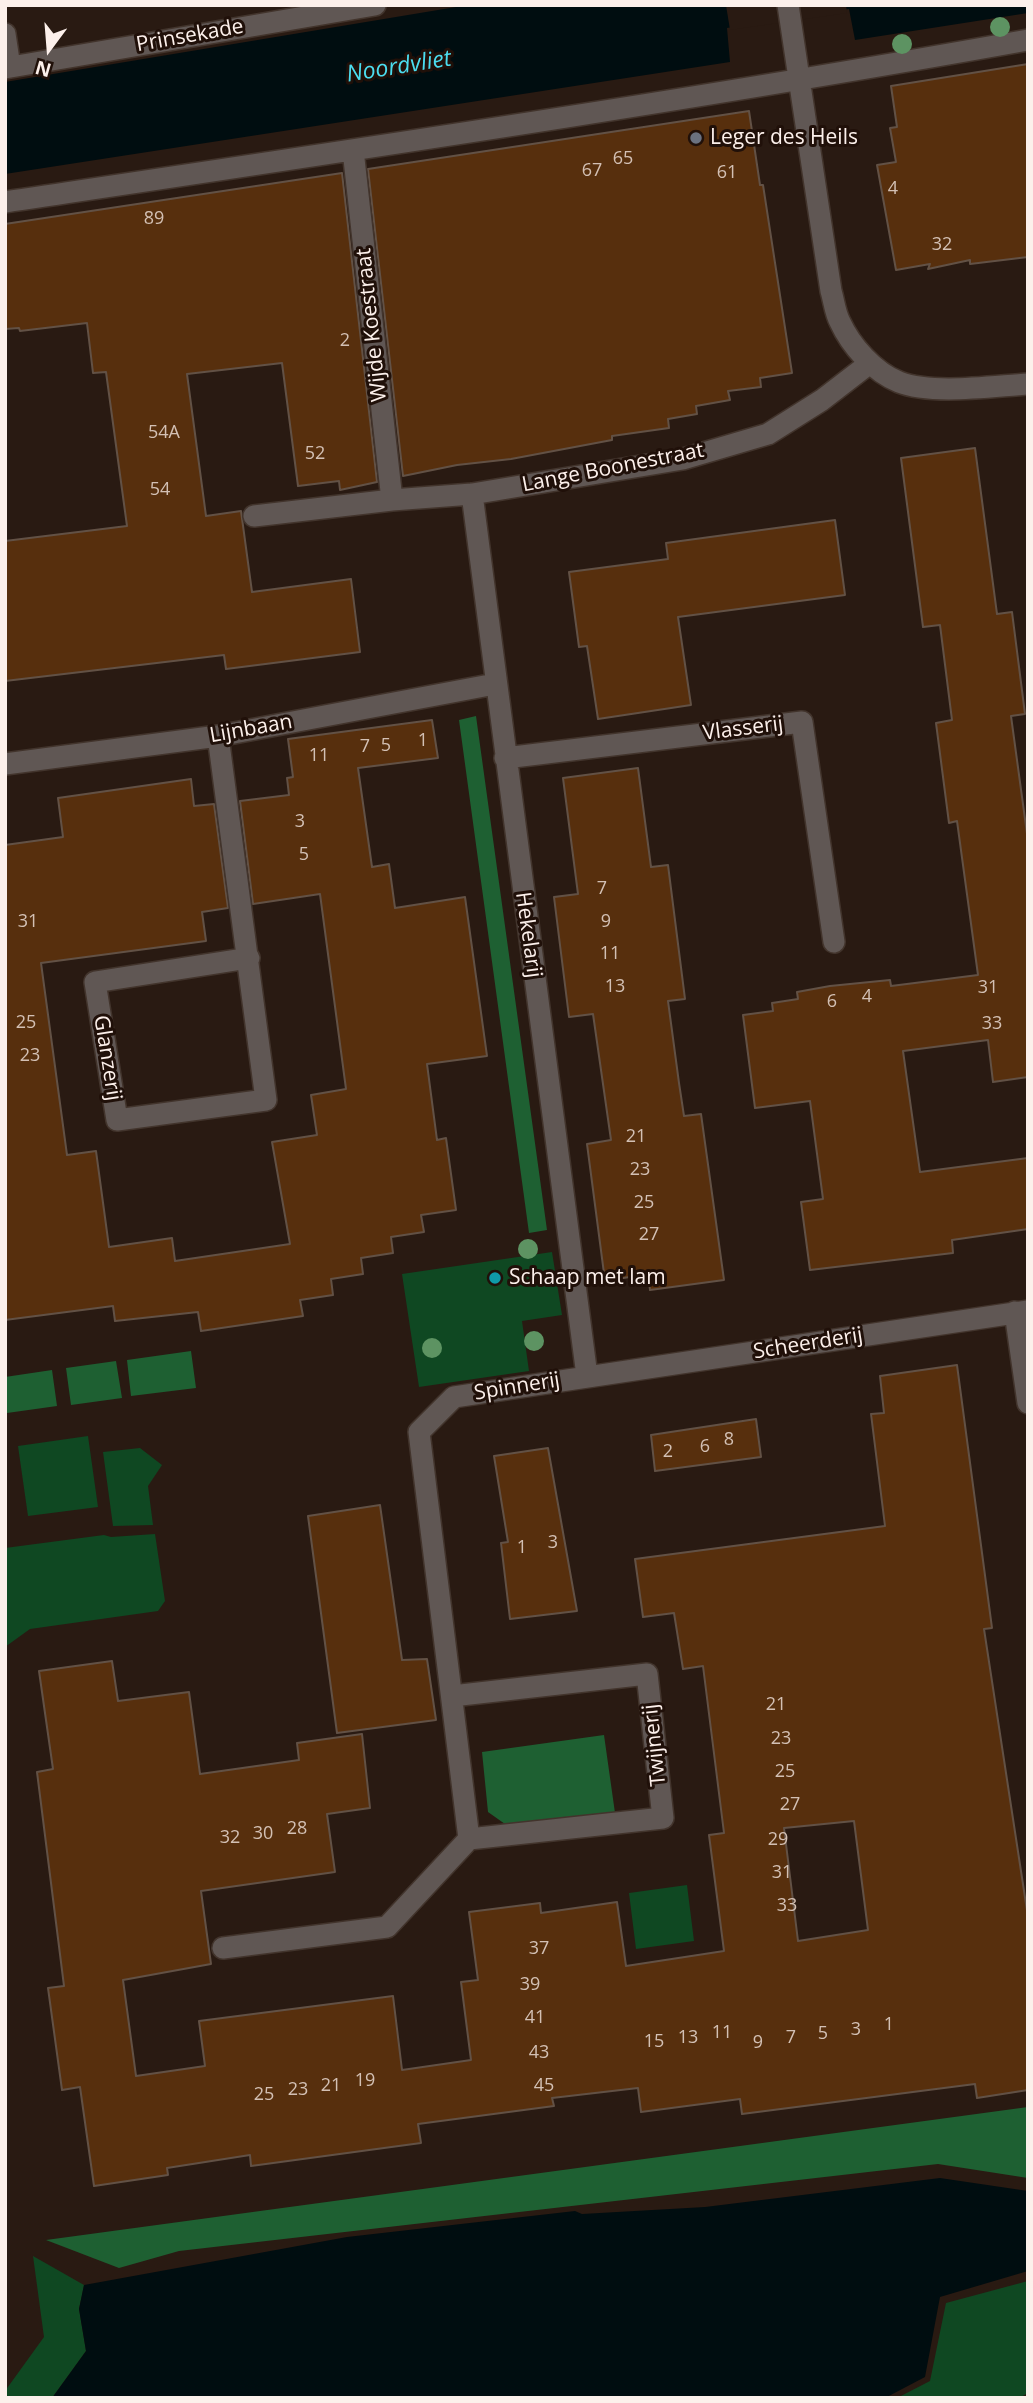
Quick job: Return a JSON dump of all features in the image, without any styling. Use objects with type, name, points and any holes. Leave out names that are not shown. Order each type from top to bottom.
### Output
[{"type":"street","name":"Prinsekade","points":[[8,67],[375,5]]},
{"type":"street","points":[[790,13],[831,291],[839,321],[850,339],[870,363],[900,382],[934,388],[1028,384]]},
{"type":"street","points":[[5,34],[8,67]]},
{"type":"street","points":[[5,202],[353,150],[1028,40]]},
{"type":"street","name":"Wijde Koestraat","points":[[353,150],[392,499]]},
{"type":"street","name":"Lange Boonestraat","points":[[254,516],[392,499],[472,494],[683,459],[768,434],[822,400],[870,363]]},
{"type":"street","name":"Hekelarij","points":[[472,494],[587,1376]]},
{"type":"street","name":"Lijnbaan","points":[[5,764],[218,736],[495,684]]},
{"type":"street","name":"Vlasserij","points":[[505,758],[802,722],[834,942]]},
{"type":"street","name":"Glanzerij","points":[[218,736],[248,957],[267,1100],[117,1121],[95,982],[248,957]]},
{"type":"street","points":[[1021,1311],[1028,1403]]},
{"type":"street","name":"Scheerderij","points":[[587,1376],[1021,1311]]},
{"type":"street","name":"Spinnerij","points":[[452,1696],[419,1432],[454,1397],[587,1376]]},
{"type":"street","name":"Twijnerij","points":[[452,1696],[647,1674],[663,1818],[469,1839]]},
{"type":"street","points":[[223,1948],[387,1927],[469,1839],[452,1696]]},
{"type":"green space","points":[[476,716],[547,1230],[529,1233],[459,720]]},
{"type":"green space","points":[[552,1252],[562,1315],[522,1321],[529,1371],[419,1387],[402,1274]]},
{"type":"green space","points":[[191,1351],[196,1388],[131,1396],[127,1360]]},
{"type":"green space","points":[[116,1361],[122,1398],[71,1405],[66,1368]]},
{"type":"green space","points":[[52,1370],[57,1406],[7,1413],[5,1377]]},
{"type":"green space","points":[[88,1436],[98,1507],[28,1516],[18,1446]]},
{"type":"green space","points":[[140,1448],[162,1465],[148,1486],[153,1525],[113,1526],[103,1452]]},
{"type":"green space","points":[[155,1534],[165,1601],[158,1611],[30,1629],[5,1647],[5,1548],[104,1535],[111,1537]]},
{"type":"green space","points":[[604,1735],[615,1813],[505,1824],[488,1812],[482,1752]]},
{"type":"green space","points":[[687,1885],[694,1941],[636,1949],[629,1893]]},
{"type":"green space","points":[[1028,2107],[1028,2178],[938,2164],[179,2251],[119,2268],[46,2240]]},
{"type":"green space","points":[[33,2256],[84,2285],[79,2309],[86,2351],[52,2398],[5,2398],[5,2391],[44,2337]]},
{"type":"green space","points":[[1028,2281],[1028,2393],[1019,2398],[897,2398],[930,2381],[946,2303]]},
{"type":"water","name":"Noordvliet","points":[[468,5],[1028,5],[1028,13],[855,40],[849,9],[727,28],[730,62],[5,174],[5,82]]},
{"type":"water","points":[[940,2178],[1028,2191],[1028,2271],[940,2297],[925,2377],[885,2398],[52,2398],[86,2351],[79,2309],[84,2285],[347,2237],[575,2211],[582,2214],[705,2207]]},
{"type":"pier","points":[[726,5],[846,5],[847,13],[730,30]]},
{"type":"building","points":[[1028,64],[1028,257],[970,264],[970,260],[928,269],[930,264],[896,270],[877,165],[896,162],[890,128],[897,127],[891,86]]},
{"type":"building","points":[[749,111],[792,373],[760,378],[761,387],[728,391],[730,400],[696,406],[697,414],[668,419],[669,428],[612,436],[612,440],[511,459],[457,465],[403,476],[368,169]]},
{"type":"building","points":[[342,173],[377,482],[340,490],[339,481],[298,486],[282,363],[187,374],[206,516],[241,511],[252,592],[351,579],[360,652],[226,669],[224,655],[5,681],[5,541],[127,526],[106,372],[93,373],[87,323],[20,331],[19,328],[5,329],[5,224]]},
{"type":"building","points":[[975,448],[997,614],[1012,612],[1025,714],[1011,716],[1028,841],[1028,1077],[993,1082],[988,1040],[903,1051],[920,1172],[1028,1158],[1028,1229],[952,1240],[953,1253],[810,1270],[801,1202],[823,1199],[810,1101],[755,1108],[743,1015],[773,1011],[772,1003],[798,999],[797,992],[830,986],[890,980],[891,986],[978,975],[957,821],[949,823],[936,723],[952,720],[940,625],[923,627],[901,458]]},
{"type":"building","points":[[835,520],[845,595],[678,617],[691,705],[598,719],[587,646],[579,647],[569,572],[668,559],[666,543]]},
{"type":"building","points":[[432,720],[438,758],[358,768],[372,867],[389,864],[395,908],[465,897],[487,1056],[427,1064],[437,1140],[446,1138],[456,1210],[421,1215],[424,1232],[391,1237],[393,1253],[361,1258],[363,1274],[331,1279],[333,1295],[300,1300],[303,1316],[201,1331],[198,1312],[115,1321],[113,1306],[5,1320],[5,845],[63,837],[58,798],[191,779],[194,806],[214,804],[228,908],[202,912],[206,941],[41,963],[67,1155],[96,1151],[109,1247],[172,1238],[175,1261],[290,1244],[272,1142],[317,1135],[311,1095],[346,1089],[320,894],[253,904],[240,801],[289,795],[287,778],[293,777],[288,739]]},
{"type":"building","points":[[638,768],[651,867],[668,865],[685,999],[668,1001],[679,1083],[684,1116],[701,1114],[724,1280],[650,1290],[648,1274],[605,1281],[587,1144],[611,1140],[593,1014],[569,1017],[554,897],[578,894],[563,778]]},
{"type":"building","points":[[957,1365],[992,1628],[984,1629],[1028,1917],[1028,2090],[977,2098],[975,2084],[742,2114],[740,2099],[641,2112],[638,2088],[552,2098],[554,2106],[418,2124],[421,2143],[251,2166],[250,2155],[167,2168],[168,2175],[94,2186],[80,2087],[62,2090],[48,1988],[64,1986],[37,1772],[53,1769],[39,1671],[112,1661],[118,1701],[189,1692],[200,1774],[299,1760],[297,1743],[362,1734],[370,1808],[327,1814],[335,1872],[201,1891],[211,1964],[123,1980],[136,2076],[205,2066],[199,2021],[393,1996],[402,2070],[471,2060],[461,1982],[478,1980],[469,1912],[540,1903],[541,1913],[617,1902],[626,1966],[724,1951],[709,1835],[724,1833],[703,1666],[683,1669],[674,1613],[643,1617],[635,1559],[885,1526],[871,1414],[884,1413],[880,1376]],"holes":[[[854,1821],[868,1930],[798,1941],[784,1828]]]},
{"type":"building","points":[[756,1419],[761,1457],[655,1471],[651,1435]]},
{"type":"building","points":[[548,1448],[577,1611],[510,1619],[501,1543],[508,1542],[494,1456]]},
{"type":"building","points":[[380,1505],[402,1660],[427,1659],[436,1720],[337,1733],[308,1516]]},
{"type":"place","name":"Leger des Heils","points":[[696,138]]},
{"type":"place","name":"Schaap met lam","points":[[495,1278]]}]
